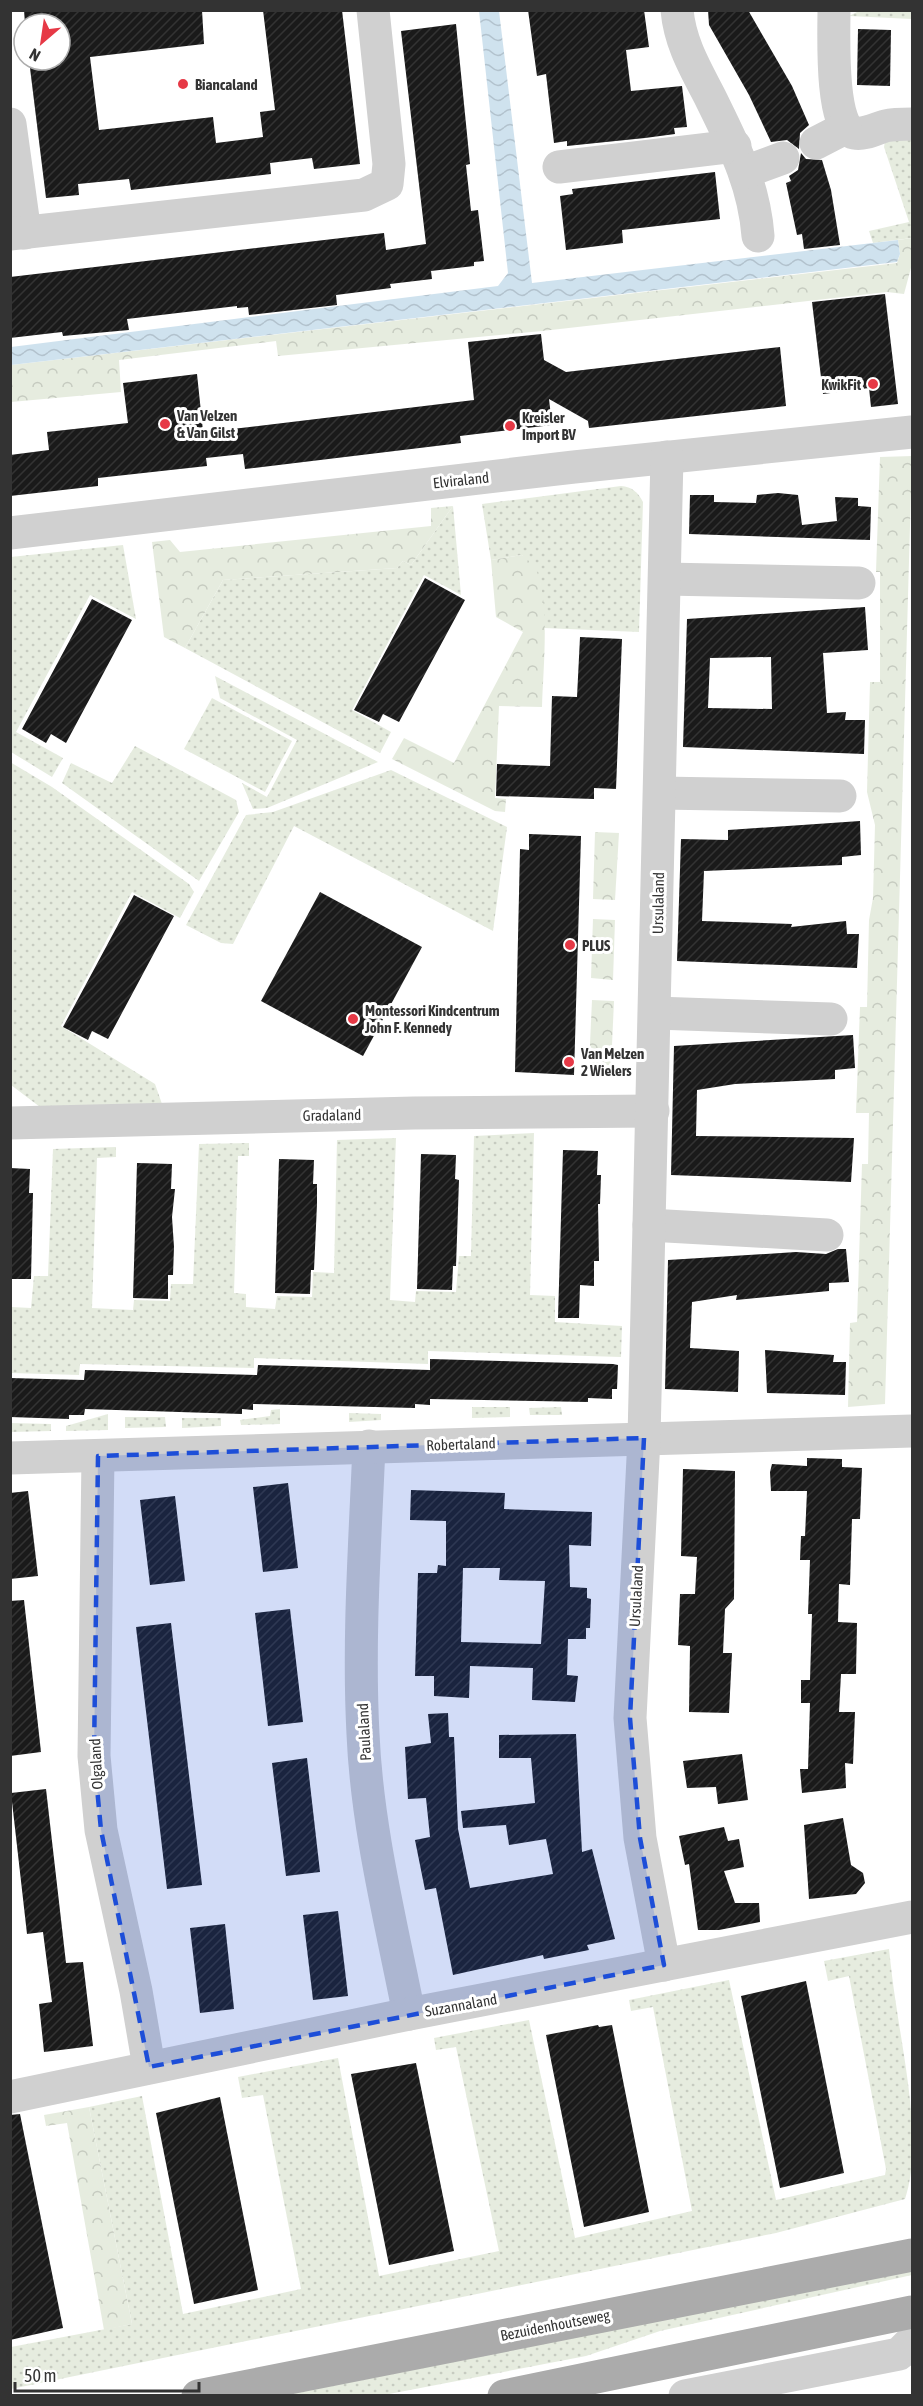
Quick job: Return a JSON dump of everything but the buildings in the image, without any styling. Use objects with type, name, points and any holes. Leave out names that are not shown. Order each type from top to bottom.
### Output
[{"type":"main road","name":"Bezuidenhoutseweg","points":[[198,2396],[912,2255]]},
{"type":"main road","points":[[504,2396],[912,2312]]},
{"type":"street","points":[[10,124],[18,234],[364,195],[387,184],[389,164],[373,10]]},
{"type":"street","points":[[676,10],[686,51],[740,159],[756,204],[758,236]]},
{"type":"street","points":[[834,10],[836,99],[845,128],[851,133],[862,134],[887,126],[912,124]]},
{"type":"street","points":[[816,143],[845,128]]},
{"type":"street","points":[[559,167],[783,158]]},
{"type":"street","name":"Elviraland","points":[[10,533],[140,516],[912,432]]},
{"type":"street","name":"Ursulaland","points":[[664,1965],[640,1838],[630,1718],[644,1438],[667,457]]},
{"type":"street","points":[[665,579],[859,583]]},
{"type":"street","points":[[660,793],[840,796]]},
{"type":"street","points":[[655,1013],[831,1019]]},
{"type":"street","name":"Gradaland","points":[[10,1123],[414,1113],[653,1111]]},
{"type":"street","points":[[649,1226],[827,1235]]},
{"type":"street","name":"Robertaland","points":[[10,1458],[912,1431]]},
{"type":"street","name":"Paulaland","points":[[369,1446],[362,1660],[363,1736],[379,1862],[409,2014]]},
{"type":"street","name":"Olgaland","points":[[98,1456],[94,1756],[101,1830],[150,2067]]},
{"type":"street","name":"Suzannaland","points":[[10,2097],[409,2014],[912,1917]]},
{"type":"street","points":[[685,2396],[899,2354],[912,2341]]},
{"type":"highlighted area","points":[[644,1438],[630,1718],[640,1838],[664,1965],[149,2067],[101,1830],[94,1756],[98,1456]]},
{"type":"green space","points":[[859,11],[912,11],[912,19],[849,16]]},
{"type":"green space","points":[[912,135],[912,238],[873,243],[869,231],[909,222],[884,147],[885,141]]},
{"type":"green space","points":[[912,238],[912,264],[904,294],[887,292],[542,331],[278,356],[276,341],[119,360],[121,392],[11,402],[11,365],[897,263],[900,254],[898,240]]},
{"type":"green space","points":[[912,456],[885,1404],[848,1407],[850,1323],[857,1322],[862,1164],[868,1164],[869,1113],[856,1113],[860,1007],[867,1007],[869,920],[873,898],[875,825],[867,792],[870,682],[880,682],[880,572],[876,572],[880,457]]},
{"type":"green space","points":[[621,486],[634,491],[643,502],[639,632],[544,628],[540,583],[522,555],[491,560],[482,504]]},
{"type":"green space","points":[[453,506],[461,595],[424,575],[352,710],[391,732],[380,753],[185,648],[223,580],[397,568],[403,561],[411,565]]},
{"type":"green space","points":[[453,506],[411,565],[403,561],[397,568],[223,580],[185,648],[164,637],[152,542],[170,540],[180,552],[431,526],[431,508]]},
{"type":"green space","points":[[123,545],[136,619],[90,595],[16,732],[63,758],[52,777],[11,752],[11,557]]},
{"type":"green space","points":[[522,555],[533,565],[541,586],[545,619],[542,707],[499,706],[495,798],[506,799],[505,812],[495,811],[392,759],[404,738],[454,763],[523,632],[496,617],[491,560]]},
{"type":"green space","points":[[215,676],[378,762],[267,808],[253,809],[242,783],[267,797],[297,740],[220,698]]},
{"type":"green space","points":[[212,698],[292,741],[265,792],[184,749]]},
{"type":"green space","points":[[135,746],[236,800],[239,812],[199,881],[62,783],[71,763],[112,783]]},
{"type":"green space","points":[[10,762],[52,787],[189,884],[194,892],[180,918],[132,892],[61,1026],[155,1084],[162,1104],[40,1107],[11,1085]]},
{"type":"green space","points":[[391,770],[507,827],[493,931],[294,826],[233,944],[221,943],[186,925],[246,815],[273,812]]},
{"type":"green space","points":[[595,832],[619,833],[615,900],[593,899]]},
{"type":"green space","points":[[593,919],[615,920],[613,980],[591,978]]},
{"type":"green space","points":[[592,1000],[614,1001],[611,1067],[589,1066]]},
{"type":"green space","points":[[534,1133],[530,1295],[555,1296],[555,1322],[622,1326],[621,1357],[428,1351],[428,1364],[254,1358],[254,1368],[80,1364],[79,1375],[11,1373],[11,1307],[31,1308],[34,1276],[48,1276],[53,1149],[116,1147],[116,1157],[97,1158],[92,1308],[133,1310],[134,1300],[170,1301],[171,1284],[193,1284],[199,1144],[249,1143],[249,1156],[238,1156],[234,1293],[246,1294],[246,1307],[275,1309],[277,1296],[312,1297],[313,1272],[334,1273],[337,1140],[396,1138],[390,1300],[415,1302],[416,1291],[456,1292],[459,1256],[471,1256],[474,1136]]},
{"type":"green space","points":[[472,1407],[510,1407],[510,1417],[472,1418]]},
{"type":"green space","points":[[561,1407],[562,1415],[530,1415],[529,1408]]},
{"type":"green space","points":[[280,1409],[280,1424],[241,1425],[240,1420],[270,1416],[271,1410]]},
{"type":"green space","points":[[349,1413],[381,1414],[381,1420],[349,1422]]},
{"type":"green space","points":[[108,1414],[108,1430],[66,1431],[66,1426]]},
{"type":"green space","points":[[125,1417],[165,1417],[166,1427],[125,1428]]},
{"type":"green space","points":[[182,1418],[221,1418],[221,1426],[182,1428]]},
{"type":"green space","points":[[11,1423],[51,1424],[51,1431],[11,1432]]},
{"type":"green space","points":[[889,1949],[912,2129],[910,2178],[905,2199],[776,2233],[11,2389],[11,2347],[132,2324],[89,2107],[142,2096],[183,2314],[301,2289],[263,2095],[242,2098],[238,2077],[338,2058],[379,2276],[499,2251],[456,2047],[436,2050],[434,2038],[529,2020],[575,2238],[692,2211],[653,2007],[631,2011],[629,2000],[729,1980],[776,2200],[885,2175],[886,2169],[849,1976],[828,1981],[824,1961]]},
{"type":"green space","points":[[89,2107],[132,2324],[104,2330],[67,2123],[46,2126],[44,2115]]},
{"type":"green space","points":[[912,2269],[912,2275],[660,2331],[586,2356],[384,2395],[277,2396]]},
{"type":"water","points":[[479,11],[499,11],[532,283],[898,240],[900,254],[897,262],[11,365],[11,347],[498,286],[508,273]]},
{"type":"place","name":"Biancaland","points":[[183,84]]},
{"type":"place","name":"KwikFit","points":[[873,384]]},
{"type":"place","name":"Van Velzen & Van Gilst","points":[[165,424]]},
{"type":"place","name":"Kreisler Import BV","points":[[510,426]]},
{"type":"place","name":"PLUS","points":[[570,945]]},
{"type":"place","name":"Montessori Kindcentrum John F. Kennedy","points":[[353,1019]]},
{"type":"place","name":"Van Melzen 2 Wielers","points":[[569,1062]]}]
